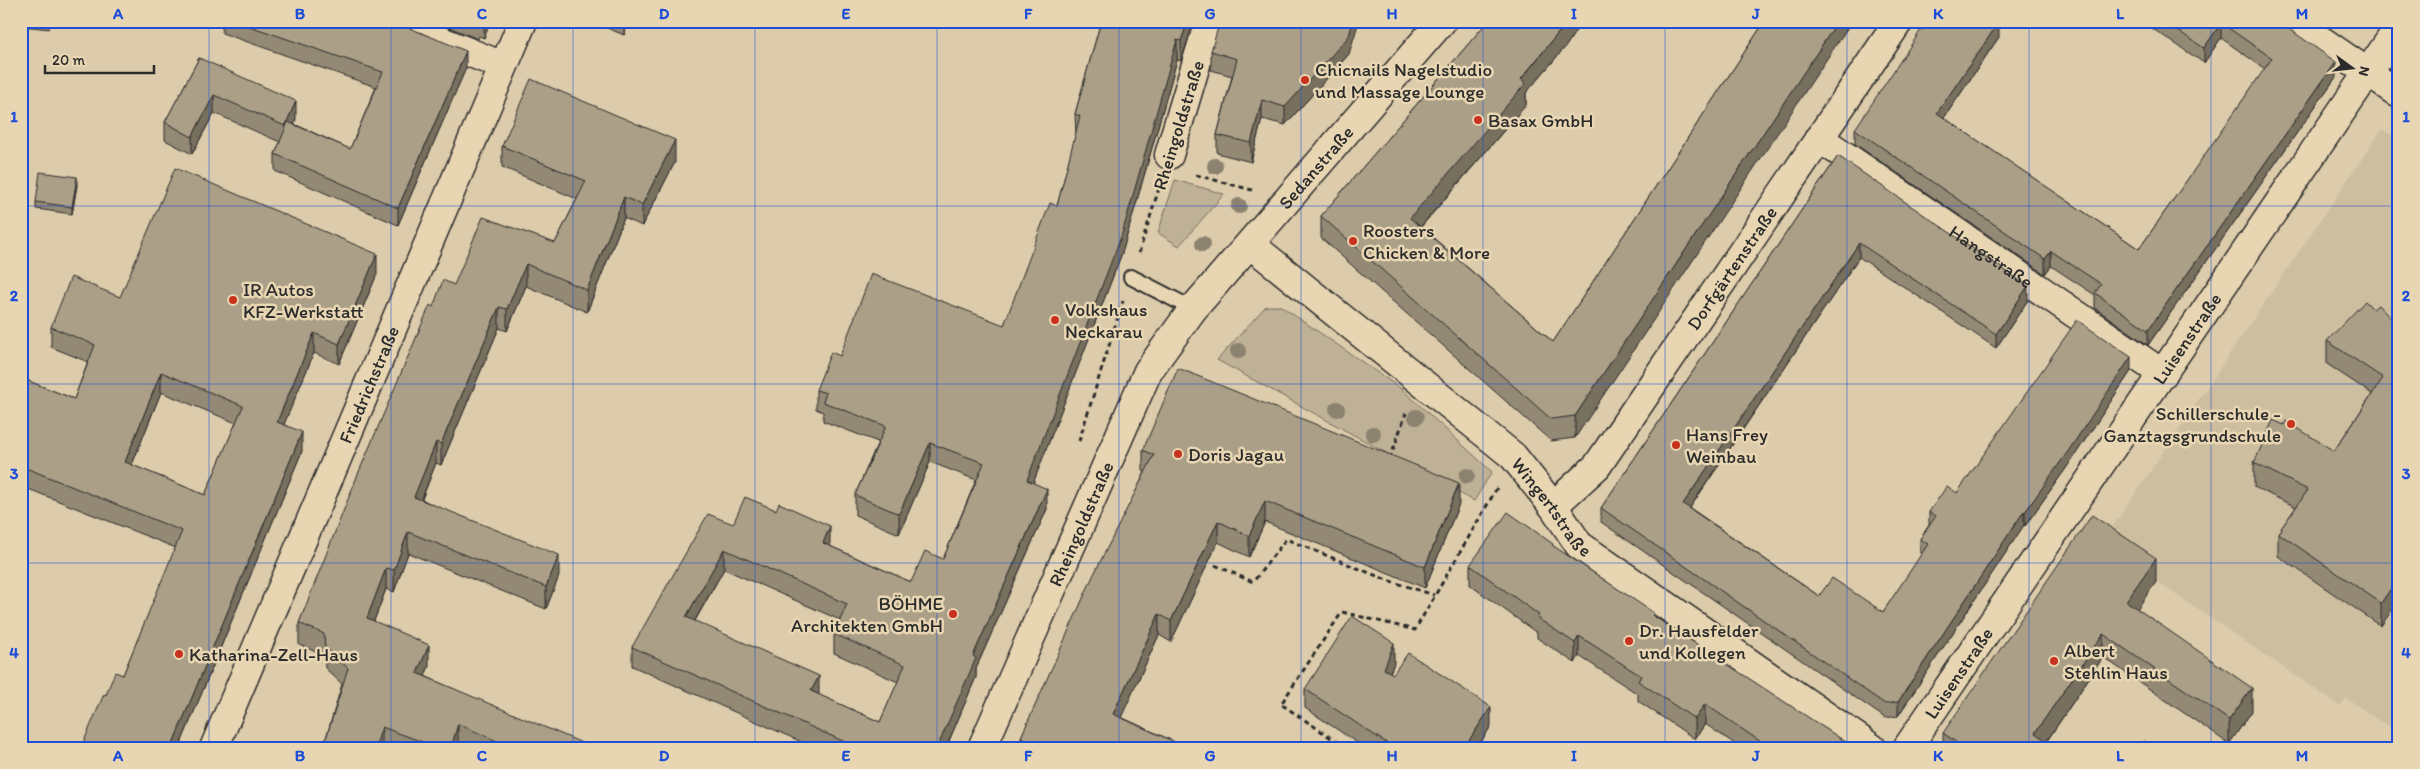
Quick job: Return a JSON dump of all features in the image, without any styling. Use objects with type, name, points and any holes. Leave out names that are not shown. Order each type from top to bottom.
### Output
[{"type":"street","points":[[392,21],[503,66]]},
{"type":"street","name":"Friedrichstraße","points":[[214,748],[523,21]]},
{"type":"street","name":"Rheingoldstraße","points":[[1168,161],[1209,21]]},
{"type":"street","name":"Sedanstraße","points":[[1250,244],[1442,21]]},
{"type":"street","name":"Dorfgärtenstraße","points":[[1553,506],[1597,466],[1899,21]]},
{"type":"street","points":[[2293,21],[2399,94]]},
{"type":"street","name":"Luisenstraße","points":[[1907,748],[2399,27]]},
{"type":"street","name":"Hangstraße","points":[[1819,138],[2162,374]]},
{"type":"street","name":"Rheingoldstraße","points":[[982,748],[1148,371],[1193,308],[1250,244]]},
{"type":"street","name":"Wingertstraße","points":[[1250,244],[1513,456],[1553,506],[1579,545],[1872,748]]},
{"type":"lane","points":[[1131,277],[1193,308]]},
{"type":"path","points":[[1168,161],[1289,199]]},
{"type":"path","name":"Rheingoldstraße","points":[[1076,451],[1168,161]]},
{"type":"path","points":[[1381,458],[1390,462],[1417,379]]},
{"type":"path","points":[[1346,748],[1281,704],[1342,612],[1415,630],[1513,456]]},
{"type":"path","points":[[1215,565],[1253,582],[1286,539],[1387,580],[1434,595]]},
{"type":"shaded area","name":"Schillerschule - Ganztagsgrundschule","points":[[2382,129],[2399,140],[2399,734],[2346,698],[2340,706],[2101,544]]},
{"type":"shaded area","points":[[1175,180],[1224,194],[1179,246],[1158,233]]},
{"type":"shaded area","points":[[1266,306],[1281,306],[1403,390],[1492,472],[1474,501],[1217,360]]},
{"type":"building","points":[[235,21],[392,21],[466,51],[398,208],[275,154],[288,122],[350,149],[383,72]]},
{"type":"building","points":[[1101,21],[1188,21],[1181,41],[1177,40],[1122,234],[1027,480],[1047,489],[973,656],[976,658],[937,748],[853,748],[854,746],[632,647],[708,514],[733,524],[745,497],[776,510],[779,503],[830,526],[823,543],[911,582],[925,551],[943,559],[984,463],[930,443],[899,514],[855,495],[886,426],[823,402],[826,393],[816,390],[831,352],[840,356],[871,274],[1004,325],[1050,203],[1057,206],[1080,116],[1075,114]],"holes":[[[724,549],[847,604],[834,634],[905,665],[880,722],[811,691],[819,676],[686,617]]]},
{"type":"building","points":[[1220,21],[1353,21],[1349,36],[1285,107],[1262,100],[1251,143],[1217,135],[1237,59],[1211,51]]},
{"type":"building","points":[[1488,21],[1568,21],[1521,79],[1526,83],[1410,218],[1553,342],[1765,21],[1838,21],[1575,416],[1551,419],[1321,216]]},
{"type":"building","points":[[1927,21],[1999,22],[1937,113],[2139,249],[2272,58],[2221,23],[2204,48],[2163,21],[2265,21],[2273,26],[2278,21],[2336,62],[2148,330],[2095,293],[2101,284],[2051,251],[2045,259],[1855,129]]},
{"type":"building","points":[[199,58],[296,101],[285,126],[214,95],[192,137],[165,122]]},
{"type":"building","points":[[531,79],[675,140],[642,205],[624,197],[587,290],[526,264],[507,309],[499,307],[441,444],[436,442],[414,497],[559,555],[546,587],[408,532],[394,570],[386,568],[367,618],[429,645],[417,673],[582,743],[581,748],[513,748],[458,724],[451,748],[439,748],[382,727],[375,748],[323,748],[348,668],[325,647],[324,634],[299,623],[358,474],[430,305],[433,307],[443,280],[454,285],[483,217],[555,243],[586,181],[502,146]]},
{"type":"building","points":[[1838,156],[2028,286],[1996,334],[1859,243],[1683,504],[1819,596],[1832,578],[1883,612],[1928,544],[1920,539],[1936,516],[1929,512],[1947,486],[1957,493],[2077,320],[2131,357],[2069,450],[2024,511],[1898,702],[1885,704],[1601,508]]},
{"type":"building","points":[[175,168],[377,254],[339,344],[314,333],[277,422],[302,432],[171,748],[81,748],[115,672],[123,675],[182,531],[21,466],[21,378],[74,399],[95,345],[51,327],[71,277],[120,297]],"holes":[[[161,372],[243,406],[205,495],[125,462]]]},
{"type":"building","points":[[40,172],[77,177],[72,207],[36,202]]},
{"type":"building","points":[[2365,301],[2373,309],[2378,305],[2399,327],[2399,577],[2381,603],[2278,533],[2308,490],[2254,463],[2273,420],[2284,425],[2286,421],[2334,451],[2383,378],[2327,341]]},
{"type":"building","points":[[1178,368],[1459,483],[1425,567],[1265,501],[1249,536],[1218,521],[1171,621],[1159,614],[1113,714],[1188,748],[1105,748],[1100,746],[1099,748],[1046,748],[1021,737],[1093,576],[1154,455],[1143,450]]},
{"type":"building","points":[[1508,512],[1552,545],[1654,613],[1652,615],[1849,744],[1849,748],[1770,748],[1705,704],[1695,719],[1638,681],[1641,676],[1579,636],[1575,643],[1537,618],[1539,615],[1470,565]]},
{"type":"building","points":[[2092,515],[2156,558],[2126,601],[2252,688],[2229,720],[2103,634],[2035,733],[2057,748],[1964,748],[1943,733]]},
{"type":"building","points":[[1352,616],[1394,643],[1384,669],[1393,674],[1408,653],[1491,707],[1464,748],[1394,748],[1305,689]]},
{"type":"building","points":[[2144,741],[2155,748],[2140,748]]},
{"type":"place","name":"Chicnails Nagelstudio und Massage Lounge","points":[[1305,80]]},
{"type":"place","name":"Basax GmbH","points":[[1478,120]]},
{"type":"place","name":"Roosters Chicken & More","points":[[1353,241]]},
{"type":"place","name":"IR Autos KFZ-Werkstatt","points":[[233,300]]},
{"type":"place","name":"Volkshaus Neckarau","points":[[1055,320]]},
{"type":"place","name":"Schillerschule - Ganztagsgrundschule","points":[[2291,424]]},
{"type":"place","name":"Hans Frey Weinbau","points":[[1676,445]]},
{"type":"place","name":"Doris Jagau","points":[[1178,454]]},
{"type":"place","name":"BÖHME Architekten GmbH","points":[[953,614]]},
{"type":"place","name":"Dr. Hausfelder und Kollegen","points":[[1629,641]]},
{"type":"place","name":"Katharina-Zell-Haus","points":[[179,654]]},
{"type":"place","name":"Albert Stehlin Haus","points":[[2054,661]]}]
